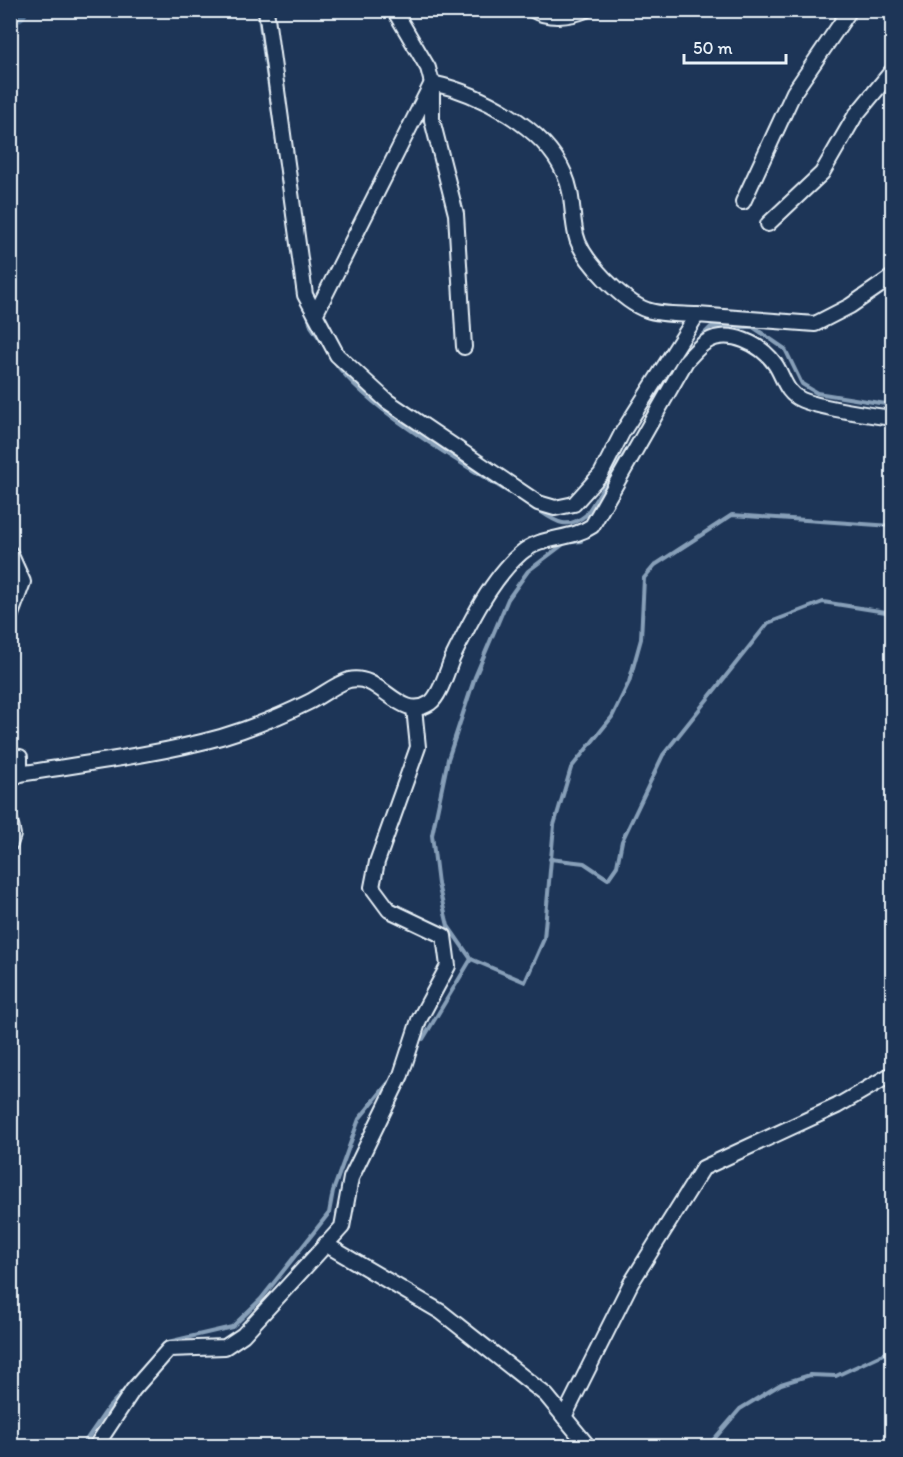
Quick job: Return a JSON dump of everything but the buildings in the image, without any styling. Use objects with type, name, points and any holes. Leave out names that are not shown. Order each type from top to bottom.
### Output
[{"type":"street","points":[[266,10],[305,295],[337,355],[387,401],[538,503],[555,508],[574,504],[601,474],[622,433],[697,315]]},
{"type":"street","points":[[394,10],[428,68],[432,83],[432,120],[456,214],[464,347]]},
{"type":"street","points":[[533,10],[540,15],[560,16],[586,10]]},
{"type":"street","points":[[743,202],[794,92],[850,10]]},
{"type":"street","points":[[768,224],[822,173],[855,116],[892,71]]},
{"type":"street","points":[[316,313],[432,83]]},
{"type":"street","points":[[432,83],[454,88],[481,99],[513,118],[545,146],[564,171],[574,200],[576,237],[593,263],[626,300],[648,310],[815,324],[850,306],[892,277]]},
{"type":"street","points":[[10,756],[20,757],[15,777],[172,748],[220,737],[281,716],[349,680],[372,682],[406,707],[414,708],[432,702],[454,656],[493,586],[521,554],[540,541],[582,533],[592,526],[686,361],[705,342],[717,337],[742,339],[761,348],[777,367],[783,384],[802,400],[892,418]]},
{"type":"street","points":[[10,553],[23,582],[10,617]]},
{"type":"street","points":[[96,1446],[133,1390],[169,1349],[225,1347],[243,1335],[342,1227],[351,1178],[401,1075],[419,1020],[448,966],[444,936],[390,910],[372,887],[384,842],[418,747],[414,708]]},
{"type":"street","points":[[10,821],[13,835],[10,844]]},
{"type":"street","points":[[564,1417],[632,1283],[703,1168],[837,1106],[892,1074]]},
{"type":"street","points":[[325,1244],[441,1312],[546,1395],[588,1446]]},
{"type":"waterway","points":[[10,14],[16,10]]},
{"type":"waterway","points":[[258,10],[293,252]]},
{"type":"waterway","points":[[307,311],[311,326],[327,349]]},
{"type":"waterway","points":[[693,345],[711,327],[753,327],[785,349],[802,384],[817,393],[892,405]]},
{"type":"waterway","points":[[334,361],[350,380],[394,418],[520,499]]},
{"type":"waterway","points":[[534,507],[560,522],[572,523],[579,520],[586,515],[635,437]]},
{"type":"waterway","points":[[581,541],[565,543],[528,571],[508,599],[475,677],[448,759],[432,835],[438,884],[448,926],[471,959],[525,982],[544,939],[554,825],[571,768],[612,717],[629,682],[641,639],[644,578],[655,565],[732,515],[892,526]]},
{"type":"waterway","points":[[550,859],[584,863],[608,879],[617,866],[622,841],[663,755],[768,623],[823,602],[892,613]]},
{"type":"waterway","points":[[423,1039],[471,959]]},
{"type":"waterway","points":[[164,1346],[168,1342],[232,1327],[261,1299],[329,1213],[333,1191],[359,1119],[389,1082]]},
{"type":"waterway","points":[[709,1445],[740,1409],[781,1384],[810,1375],[836,1376],[892,1350]]},
{"type":"waterway","points":[[82,1446],[109,1407],[129,1385]]}]
